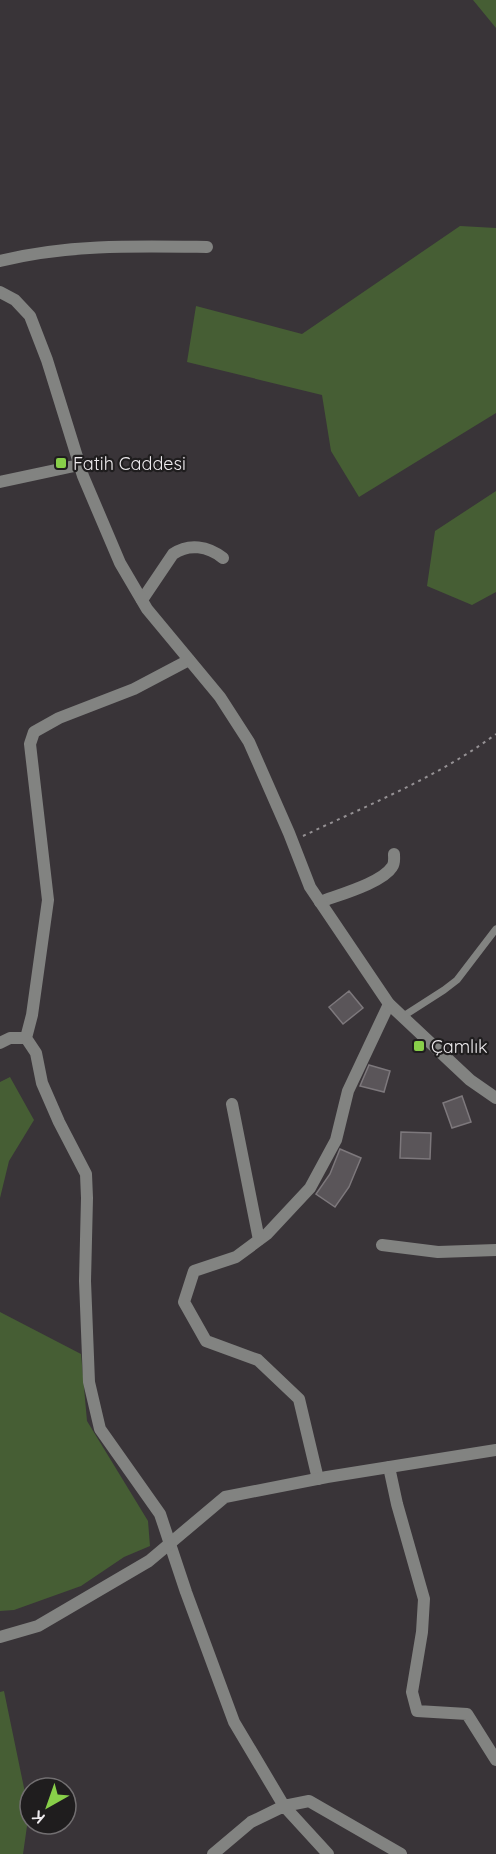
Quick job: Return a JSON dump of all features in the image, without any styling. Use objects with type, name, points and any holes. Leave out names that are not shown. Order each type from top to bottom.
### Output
[{"type":"street","points":[[0,261],[28,254],[76,248],[207,248]]},
{"type":"street","points":[[0,292],[15,300],[30,316],[47,360],[79,465],[120,563],[142,600],[220,697],[249,742],[310,887],[389,1004],[470,1080],[496,1098]]},
{"type":"street","points":[[0,482],[79,465]]},
{"type":"street","points":[[142,600],[173,554],[179,550],[193,546],[216,552],[223,558]]},
{"type":"street","points":[[189,660],[134,689],[59,718],[34,732],[30,744],[48,900],[32,1015],[26,1038],[36,1053],[42,1083],[59,1122],[86,1174],[84,1281],[89,1382],[100,1429],[160,1514],[234,1722],[284,1806],[328,1854]]},
{"type":"street","points":[[320,902],[382,877],[391,869],[394,854]]},
{"type":"street","points":[[318,1479],[299,1399],[258,1360],[206,1341],[184,1302],[194,1271],[236,1257],[267,1234],[310,1188],[336,1140],[348,1091],[389,1004]]},
{"type":"street","points":[[0,1043],[10,1038],[26,1038]]},
{"type":"street","points":[[232,1104],[259,1240]]},
{"type":"street","points":[[382,1245],[438,1252],[496,1250]]},
{"type":"street","points":[[0,1637],[39,1626],[149,1561],[225,1497],[318,1479],[496,1450]]},
{"type":"street","points":[[389,1467],[424,1599],[422,1632],[412,1692],[417,1711],[467,1714],[496,1760]]},
{"type":"street","points":[[213,1854],[251,1822],[284,1806],[309,1801],[401,1854]]},
{"type":"lane","points":[[402,1017],[457,980],[496,929]]},
{"type":"path","points":[[292,841],[429,776],[476,750],[496,734]]},
{"type":"green space","points":[[473,0],[496,0],[496,28]]},
{"type":"green space","points":[[460,226],[496,228],[496,413],[359,497],[331,451],[322,395],[187,362],[196,306],[302,334]]},
{"type":"green space","points":[[496,491],[496,592],[472,605],[427,586],[435,531]]},
{"type":"green space","points":[[10,1077],[34,1120],[9,1161],[0,1198],[0,1082]]},
{"type":"green space","points":[[0,1312],[81,1354],[87,1421],[148,1521],[150,1546],[124,1557],[81,1586],[14,1610],[0,1611]]},
{"type":"green space","points":[[4,1691],[22,1776],[18,1776],[18,1836],[26,1836],[23,1854],[0,1854],[0,1692]]},
{"type":"building","points":[[349,991],[363,1008],[343,1024],[329,1007]]},
{"type":"building","points":[[369,1065],[390,1071],[384,1092],[360,1086]]},
{"type":"building","points":[[462,1096],[471,1122],[452,1128],[443,1103]]},
{"type":"building","points":[[401,1132],[431,1133],[430,1159],[400,1158]]},
{"type":"building","points":[[340,1149],[361,1158],[349,1187],[335,1207],[316,1194],[330,1174]]},
{"type":"place","name":"Fatih Caddesi","points":[[61,463]]},
{"type":"place","name":"Çamlık","points":[[419,1046]]}]
